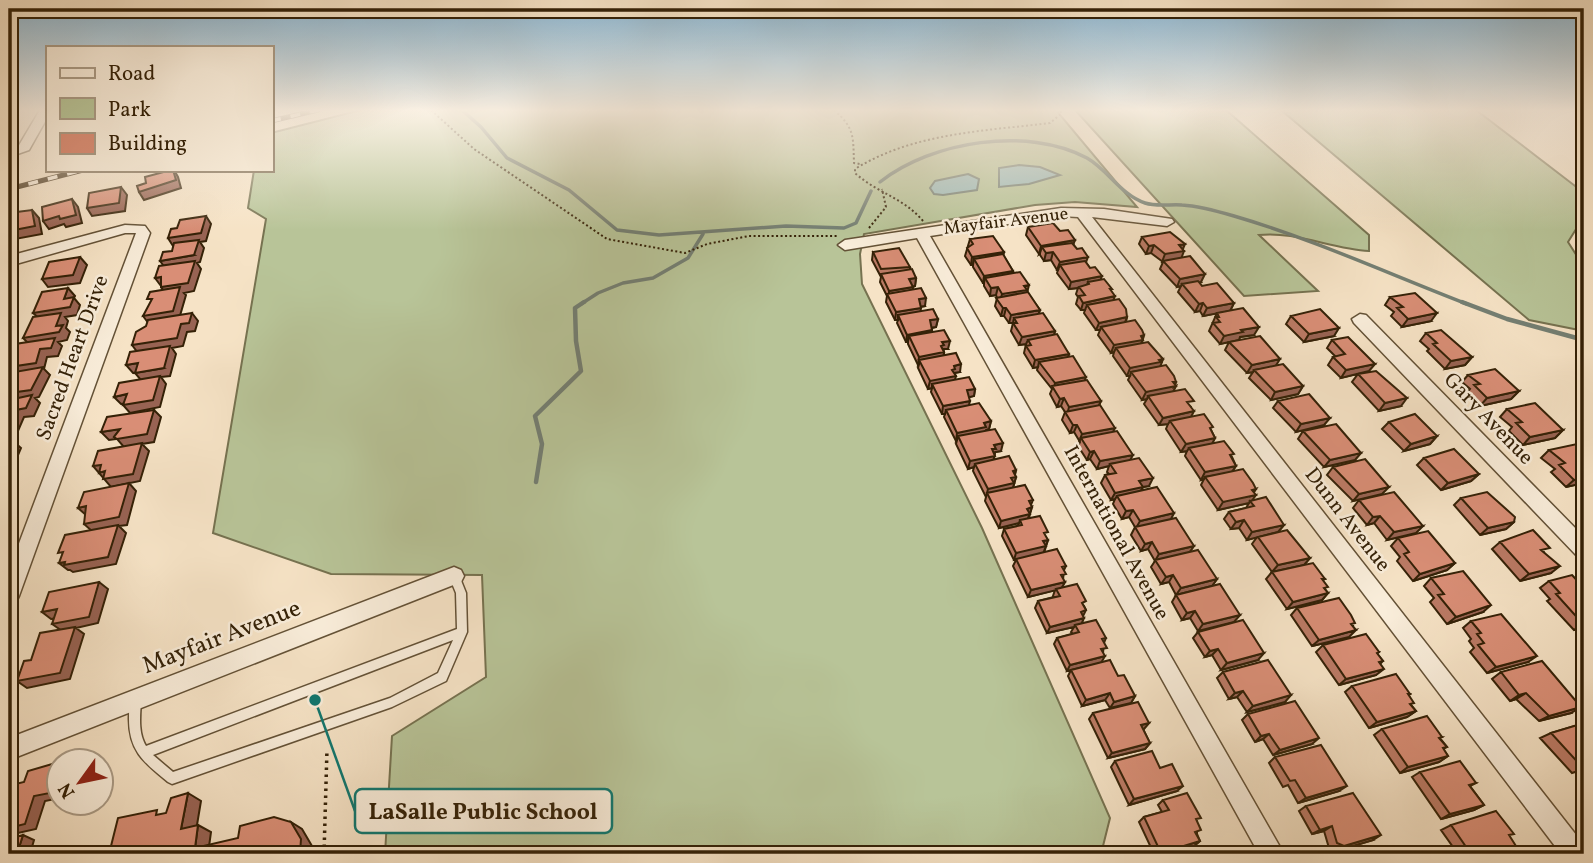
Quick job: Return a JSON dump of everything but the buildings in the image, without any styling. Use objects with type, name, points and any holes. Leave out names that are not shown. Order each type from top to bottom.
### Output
[{"type":"street","name":"Mayfair Avenue","points":[[850,245],[1048,213],[1124,215],[1167,222]]},
{"type":"street","name":"Dunn Avenue","points":[[1082,213],[1576,854]]},
{"type":"street","name":"Sacred Heart Drive","points":[[9,261],[125,229],[140,229],[143,233],[9,596]]},
{"type":"street","name":"International Avenue","points":[[926,233],[1272,854]]},
{"type":"street","name":"Gary Avenue","points":[[1360,319],[1584,550]]},
{"type":"street","name":"Mayfair Avenue","points":[[9,749],[454,576]]},
{"type":"lane","points":[[135,699],[133,735],[143,753],[172,778],[392,702],[442,677],[462,632],[461,593],[454,576]]},
{"type":"lane","points":[[143,753],[462,632]]},
{"type":"path","points":[[476,150],[607,239],[685,253],[707,244],[748,236],[838,236],[850,245],[886,207],[882,189]]},
{"type":"path","points":[[853,150],[854,163],[860,164],[898,150]]},
{"type":"path","points":[[860,164],[855,173],[866,182],[906,201],[926,233]]},
{"type":"path","points":[[324,854],[327,749]]},
{"type":"green space","points":[[273,150],[1090,150],[1137,207],[1075,202],[1035,205],[864,234],[860,254],[862,284],[982,528],[1110,818],[1101,854],[385,854],[392,736],[486,677],[482,575],[331,574],[213,533],[266,219],[248,208],[254,172],[273,172]]},
{"type":"green space","points":[[1112,150],[1272,150],[1369,235],[1369,251],[1273,234],[1259,235],[1318,291],[1244,296]]},
{"type":"green space","points":[[1329,150],[1529,150],[1579,189],[1583,218],[1568,242],[1584,267],[1584,331],[1529,320]]},
{"type":"water","points":[[1019,165],[1040,167],[1060,175],[1029,184],[999,187],[999,168]]},
{"type":"water","points":[[968,174],[979,179],[977,190],[943,195],[934,194],[930,188],[935,181]]},
{"type":"waterway","points":[[501,150],[507,158],[569,190],[617,230],[659,235],[786,226],[844,228],[856,223],[871,191]]},
{"type":"waterway","points":[[880,182],[901,168],[945,150]]},
{"type":"waterway","points":[[1068,150],[1087,158],[1129,194],[1145,203],[1182,205],[1228,214],[1322,246],[1462,302]]},
{"type":"waterway","points":[[581,304],[598,293],[623,283],[653,278],[688,258],[703,234]]},
{"type":"waterway","points":[[1462,302],[1507,319],[1584,340]]},
{"type":"waterway","points":[[1462,302],[1467,304]]},
{"type":"waterway","points":[[536,482],[542,444],[535,416],[581,371],[576,341],[575,308],[581,304]]},
{"type":"railway","points":[[9,189],[75,172]]},
{"type":"place","name":"LaSalle Public School","points":[[315,700]]}]
